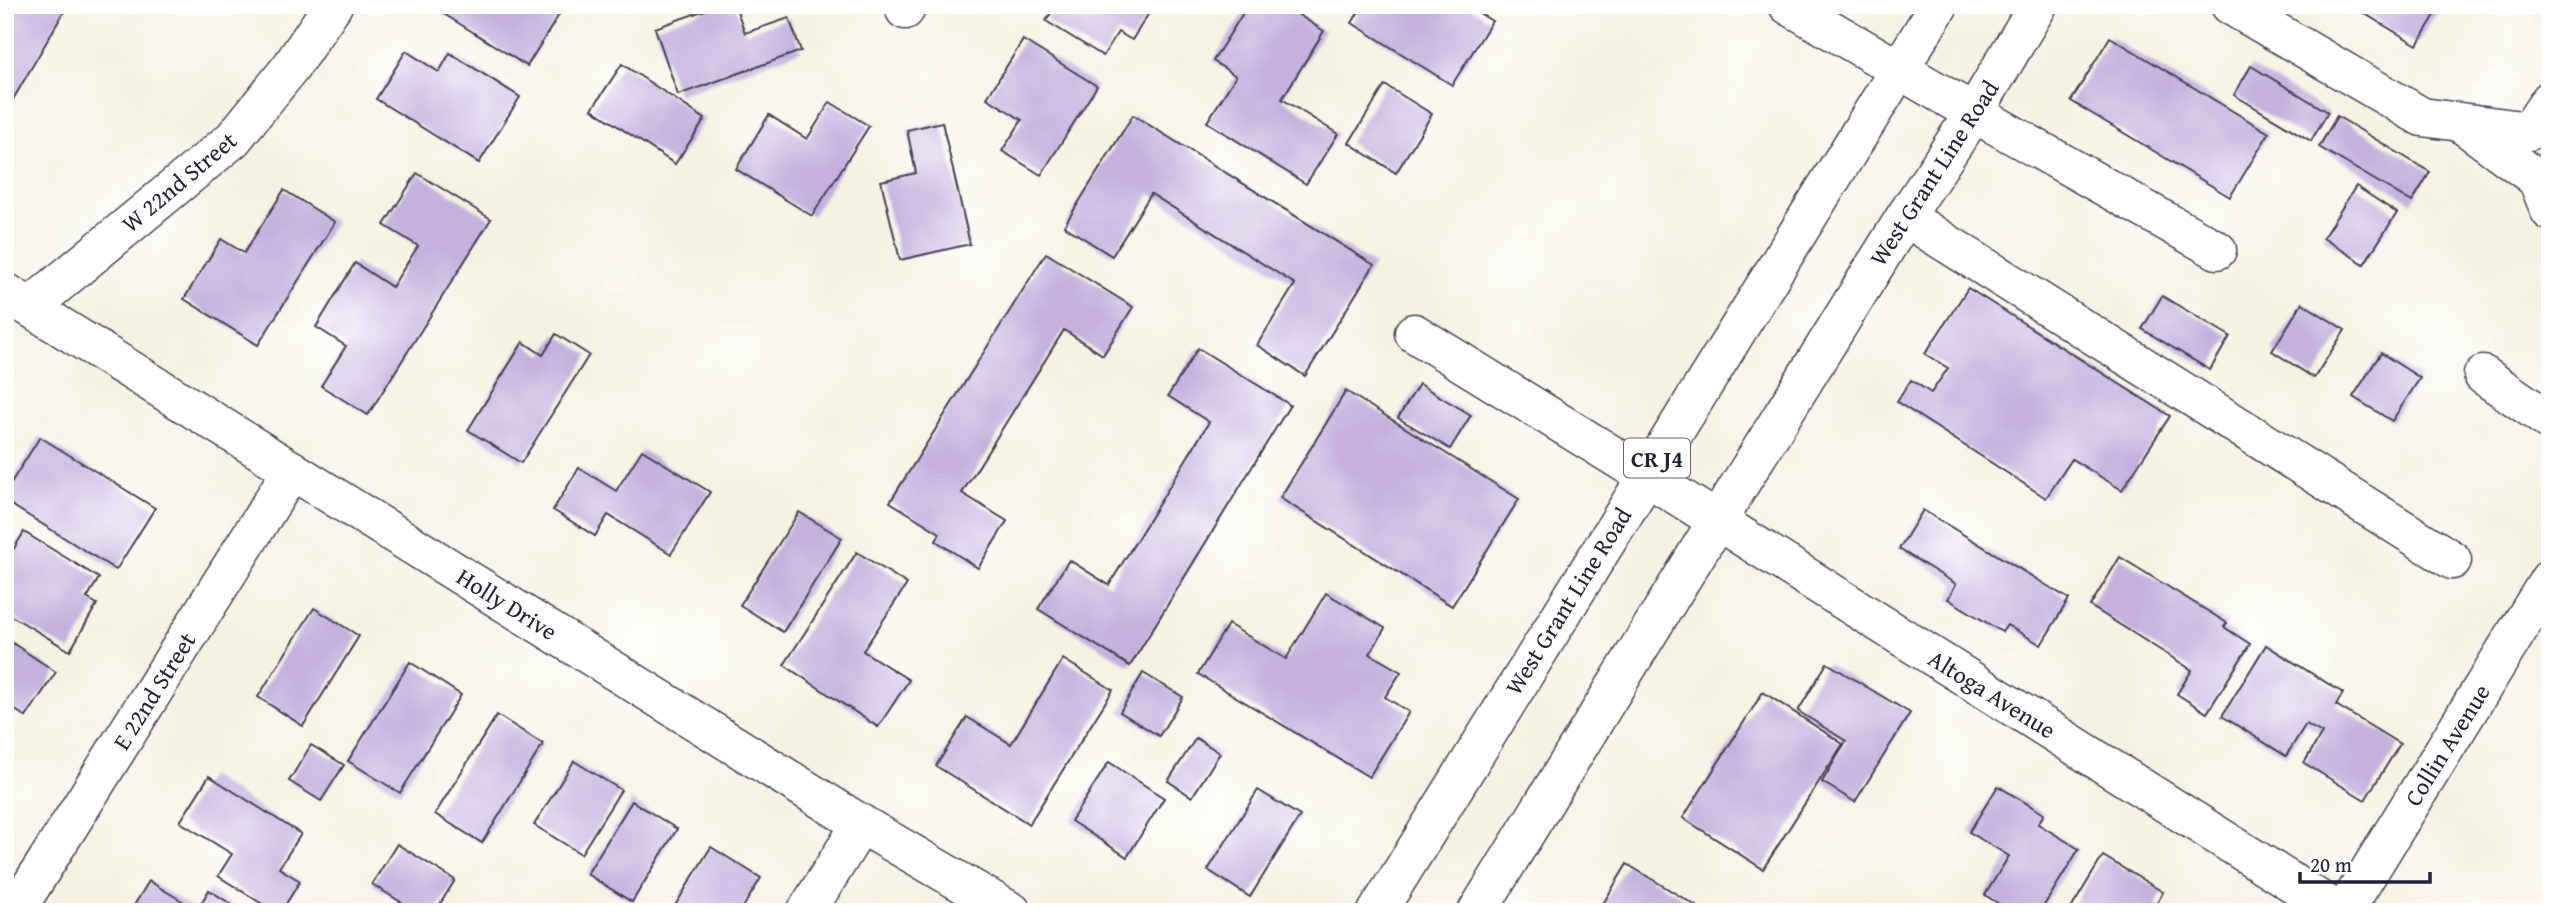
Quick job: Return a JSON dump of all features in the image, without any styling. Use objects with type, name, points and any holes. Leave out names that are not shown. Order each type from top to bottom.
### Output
[{"type":"street","name":"W 22nd Street","points":[[17,299],[233,139],[291,67],[333,5]]},
{"type":"street","points":[[1788,5],[2217,250]]},
{"type":"street","name":"West Grant Line Road","points":[[1377,912],[1939,5]]},
{"type":"street","name":"West Grant Line Road","points":[[1477,912],[1905,217],[1974,113],[2038,5]]},
{"type":"street","points":[[2230,5],[2422,117],[2529,131],[2550,100]]},
{"type":"street","points":[[2461,122],[2537,179],[2550,211]]},
{"type":"street","points":[[1905,217],[2452,559]]},
{"type":"street","name":"Holly Drive","points":[[17,299],[860,824],[1012,912]]},
{"type":"street","name":"Altoga Avenue","points":[[1414,333],[2342,912]]},
{"type":"street","points":[[2483,375],[2550,421]]},
{"type":"street","name":"E 22nd Street","points":[[15,912],[292,470]]},
{"type":"street","name":"Collin Avenue","points":[[2342,912],[2550,578]]},
{"type":"street","points":[[806,912],[860,824]]},
{"type":"building","points":[[68,5],[5,113],[5,7]]},
{"type":"building","points":[[438,5],[565,5],[527,66],[436,9]]},
{"type":"building","points":[[719,5],[735,5],[745,33],[789,18],[801,51],[678,95],[655,28]]},
{"type":"building","points":[[1056,5],[1154,5],[1132,40],[1118,32],[1103,56],[1046,21]]},
{"type":"building","points":[[1248,5],[1283,5],[1324,31],[1282,99],[1338,134],[1306,184],[1207,122],[1236,76],[1213,61]]},
{"type":"building","points":[[1363,5],[1466,5],[1492,21],[1452,85],[1352,23]]},
{"type":"building","points":[[2350,5],[2441,5],[2417,45]]},
{"type":"building","points":[[2110,37],[2269,133],[2230,197],[2071,101]]},
{"type":"building","points":[[1023,40],[1097,86],[1041,175],[1002,151],[1022,120],[987,98]]},
{"type":"building","points":[[406,51],[439,72],[450,53],[520,97],[479,163],[376,99]]},
{"type":"building","points":[[622,64],[705,119],[675,164],[592,109]]},
{"type":"building","points":[[2251,66],[2328,112],[2311,141],[2234,95]]},
{"type":"building","points":[[1385,85],[1432,114],[1396,173],[1349,143]]},
{"type":"building","points":[[830,102],[869,126],[812,216],[736,169],[769,115],[807,139]]},
{"type":"building","points":[[1133,115],[1374,265],[1305,376],[1257,345],[1295,284],[1151,194],[1112,256],[1064,226]]},
{"type":"building","points":[[2337,116],[2430,172],[2412,202],[2319,147]]},
{"type":"building","points":[[942,122],[970,244],[900,260],[881,181],[916,173],[907,130]]},
{"type":"building","points":[[417,173],[491,219],[368,415],[321,386],[346,346],[316,327],[355,263],[392,287],[418,246],[384,225]]},
{"type":"building","points":[[2356,186],[2397,213],[2364,264],[2323,238]]},
{"type":"building","points":[[284,190],[335,222],[258,345],[184,299],[221,239],[244,253]]},
{"type":"building","points":[[1046,253],[1133,307],[1103,355],[1064,330],[962,493],[1007,521],[978,568],[936,541],[940,533],[890,502]]},
{"type":"building","points":[[1968,288],[2170,416],[2122,490],[2072,459],[2046,498],[1897,402],[1911,380],[1931,393],[1948,368],[1925,354]]},
{"type":"building","points":[[2162,296],[2230,336],[2210,370],[2142,329]]},
{"type":"building","points":[[2302,303],[2345,330],[2314,378],[2272,351]]},
{"type":"building","points":[[556,334],[589,355],[521,463],[468,430],[523,342],[543,355]]},
{"type":"building","points":[[1198,348],[1290,405],[1130,666],[1038,609],[1069,560],[1109,585],[1209,422],[1168,396]]},
{"type":"building","points":[[2381,353],[2420,378],[2392,421],[2353,397]]},
{"type":"building","points":[[1419,384],[1471,415],[1450,449],[1398,418]]},
{"type":"building","points":[[1346,391],[1519,499],[1452,606],[1280,498]]},
{"type":"building","points":[[40,437],[155,508],[116,570],[5,501],[5,492]]},
{"type":"building","points":[[642,450],[710,492],[671,554],[608,515],[595,536],[553,510],[579,468],[616,491]]},
{"type":"building","points":[[1923,510],[2069,599],[2041,645],[2007,625],[2002,632],[1948,599],[1956,584],[1899,549]]},
{"type":"building","points":[[799,512],[842,538],[783,632],[740,605]]},
{"type":"building","points":[[24,532],[99,578],[87,598],[97,604],[70,651],[5,612],[5,563]]},
{"type":"building","points":[[857,552],[907,584],[863,651],[909,680],[878,727],[784,665]]},
{"type":"building","points":[[2120,557],[2227,623],[2224,627],[2250,644],[2207,713],[2177,694],[2192,670],[2090,606]]},
{"type":"building","points":[[1326,593],[1385,628],[1370,654],[1401,672],[1385,697],[1409,712],[1369,777],[1198,674],[1228,624],[1286,659]]},
{"type":"building","points":[[314,608],[359,636],[303,726],[258,697]]},
{"type":"building","points":[[5,638],[56,672],[26,717],[5,703]]},
{"type":"building","points":[[2266,645],[2343,693],[2336,705],[2400,744],[2365,800],[2304,763],[2322,733],[2306,724],[2286,756],[2222,716]]},
{"type":"building","points":[[1063,659],[1113,690],[1029,824],[936,766],[967,717],[1011,744]]},
{"type":"building","points":[[410,662],[461,695],[400,793],[348,761]]},
{"type":"building","points":[[1827,663],[1910,713],[1855,802],[1822,782],[1846,741],[1798,711]]},
{"type":"building","points":[[1143,673],[1183,697],[1159,736],[1120,712]]},
{"type":"building","points":[[1763,692],[1843,744],[1763,869],[1683,818]]},
{"type":"building","points":[[497,715],[543,744],[482,843],[435,814]]},
{"type":"building","points":[[1196,738],[1220,753],[1192,797],[1168,781]]},
{"type":"building","points":[[311,745],[344,765],[321,801],[289,781]]},
{"type":"building","points":[[574,761],[621,790],[581,854],[534,825]]},
{"type":"building","points":[[1109,762],[1164,798],[1127,857],[1071,821]]},
{"type":"building","points":[[209,776],[301,834],[279,868],[300,881],[281,912],[275,912],[218,876],[232,854],[180,822]]},
{"type":"building","points":[[1998,786],[2044,814],[2038,824],[2079,849],[2040,912],[2012,912],[1985,895],[2009,856],[1969,832]]},
{"type":"building","points":[[1258,790],[1300,816],[1250,897],[1208,870]]},
{"type":"building","points":[[632,801],[677,829],[632,902],[587,874]]},
{"type":"building","points":[[397,844],[455,880],[435,912],[417,912],[372,884]]},
{"type":"building","points":[[711,847],[761,878],[740,912],[671,912]]},
{"type":"building","points":[[2103,856],[2163,892],[2156,905],[2167,912],[2069,912]]},
{"type":"building","points":[[1627,864],[1706,912],[1598,912]]},
{"type":"building","points":[[149,881],[197,910],[209,890],[243,912],[130,912]]}]
